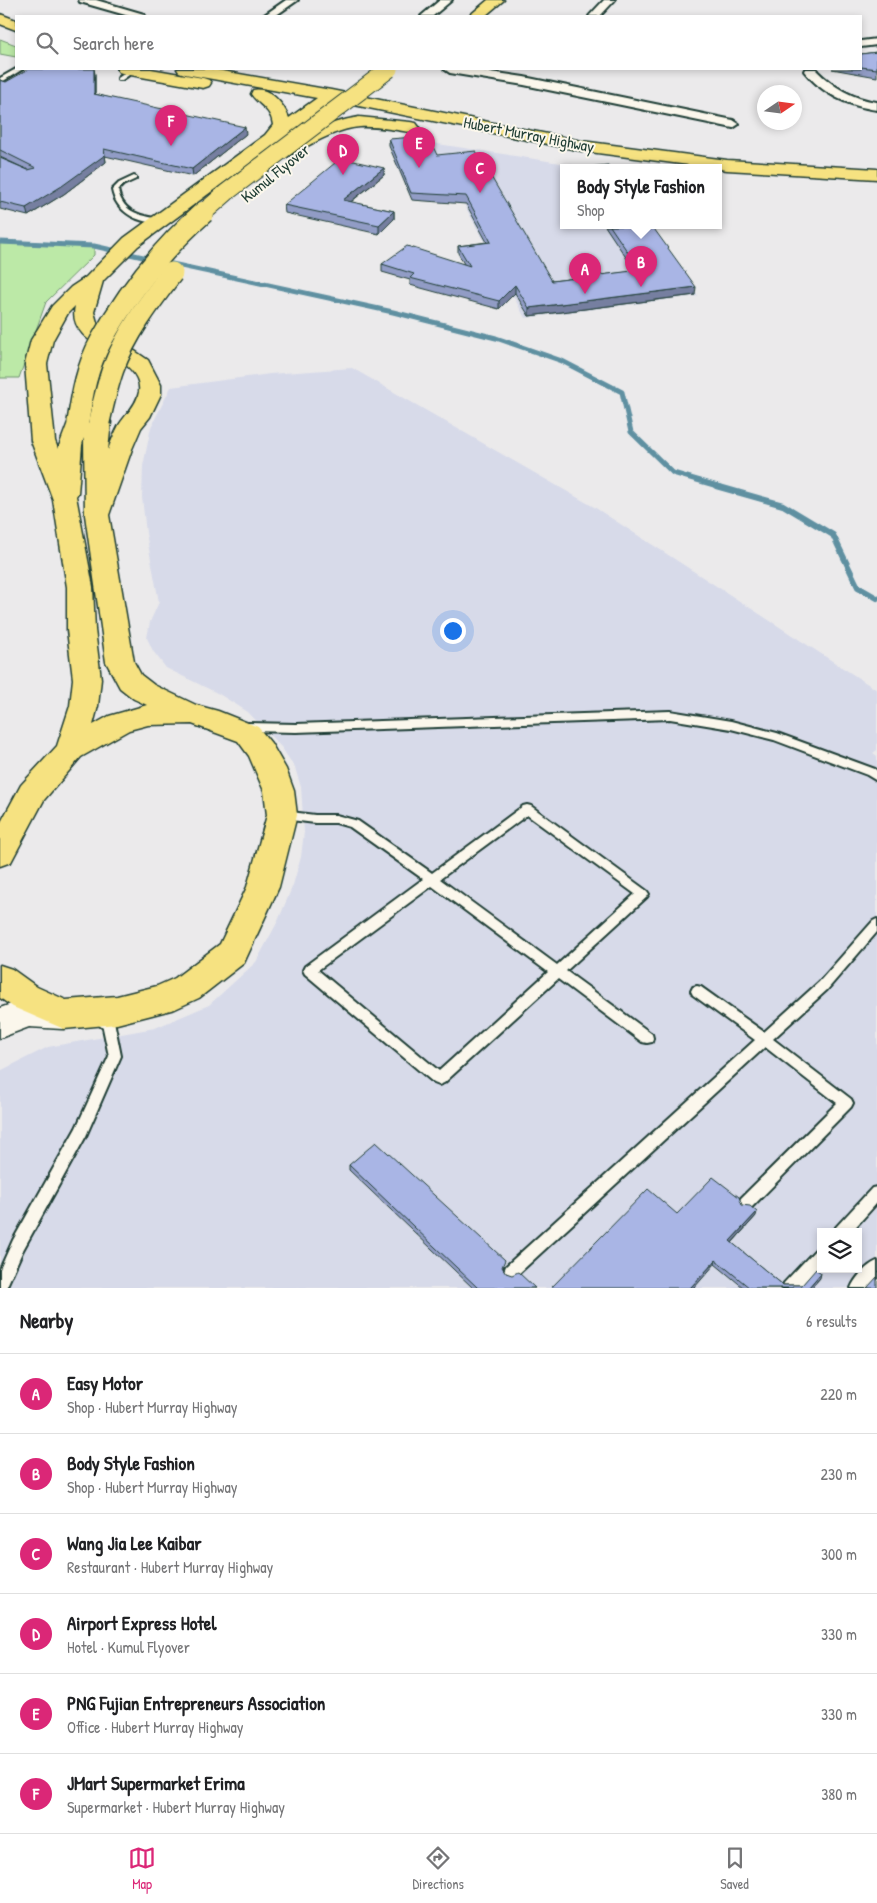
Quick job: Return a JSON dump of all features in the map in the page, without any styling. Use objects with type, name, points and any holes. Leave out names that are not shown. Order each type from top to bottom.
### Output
[{"type":"highway","points":[[470,14],[478,0]]},
{"type":"highway","points":[[470,14],[497,0]]},
{"type":"highway","points":[[0,19],[15,25]]},
{"type":"highway","points":[[0,33],[15,39]]},
{"type":"highway","name":"Hubert Murray Highway","points":[[190,70],[325,100],[520,147],[580,157],[641,164]]},
{"type":"highway","name":"Kumul Flyover","points":[[186,238],[227,192],[388,70]]},
{"type":"highway","name":"Kumul Flyover","points":[[186,238],[211,225],[407,70]]},
{"type":"highway","name":"Hubert Murray Highway","points":[[126,73],[258,94],[325,100],[582,146],[718,164]]},
{"type":"highway","points":[[258,94],[276,107],[281,119],[282,125],[268,143]]},
{"type":"highway","points":[[71,750],[84,706],[86,679],[81,630],[80,587],[65,500],[43,441],[36,364],[42,340],[59,310],[131,242],[325,100]]},
{"type":"highway","points":[[161,221],[299,143],[357,122],[385,123],[473,137]]},
{"type":"highway","name":"Hubert Murray Highway","points":[[722,164],[877,174]]},
{"type":"highway","points":[[722,172],[877,182]]},
{"type":"highway","points":[[65,500],[70,445],[88,422],[108,383],[118,356],[186,238]]},
{"type":"highway","points":[[96,277],[84,312],[88,327],[92,332],[140,365],[150,385],[150,394],[138,417],[130,426],[120,449],[97,515]]},
{"type":"highway","points":[[0,979],[26,997],[78,1013],[117,1010],[163,999],[187,988],[232,952],[263,887],[282,815],[279,792],[271,769],[261,750],[248,734],[235,727],[192,714],[144,692],[130,681],[120,662],[97,515],[96,437],[88,422]]},
{"type":"highway","points":[[0,854],[32,792],[71,750],[119,723],[148,714],[192,714]]},
{"type":"main road","points":[[0,1023],[28,1012],[78,1013]]},
{"type":"street","points":[[84,0],[136,15]]},
{"type":"street","points":[[270,15],[293,0]]},
{"type":"street","points":[[427,15],[447,0]]},
{"type":"street","points":[[595,15],[610,0]]},
{"type":"street","points":[[862,44],[877,42]]},
{"type":"street","points":[[456,70],[524,81],[733,124]]},
{"type":"street","points":[[524,81],[537,70]]},
{"type":"street","points":[[810,70],[829,90],[853,101],[877,106]]},
{"type":"lane","points":[[0,81],[18,70]]},
{"type":"lane","points":[[134,178],[121,184],[116,190],[116,198],[122,208],[140,218],[161,221]]},
{"type":"lane","points":[[235,727],[296,728],[670,715],[731,725],[777,737],[875,776]]},
{"type":"lane","points":[[527,809],[643,894],[558,971],[439,1079],[309,970],[527,809]]},
{"type":"lane","points":[[282,815],[315,820],[336,819],[354,824],[558,971],[647,1038]]},
{"type":"lane","points":[[511,1271],[823,986],[877,924]]},
{"type":"lane","points":[[697,990],[846,1103],[746,1202]]},
{"type":"lane","points":[[0,1286],[18,1245],[81,1132],[115,1056],[109,1025],[78,1013]]},
{"type":"lane","points":[[845,1228],[877,1194]]},
{"type":"lane","points":[[789,1288],[817,1258]]},
{"type":"lane","points":[[858,1288],[877,1268]]},
{"type":"shaded area","points":[[431,143],[567,164],[560,164],[560,229],[650,229],[698,296],[525,318]]},
{"type":"shaded area","points":[[352,368],[594,507],[877,690],[877,750],[873,753],[877,756],[877,1288],[0,1288],[0,1071],[48,1047],[155,1028],[209,1005],[256,962],[278,921],[293,885],[301,857],[304,832],[301,787],[295,768],[282,748],[248,712],[219,694],[166,668],[153,651],[147,638],[150,622],[159,602],[146,533],[142,497],[143,466],[151,427],[171,387],[270,374]]},
{"type":"green space","points":[[0,39],[15,45],[15,57],[0,54]]},
{"type":"green space","points":[[0,242],[94,246],[94,255],[46,302],[19,378],[0,378]]},
{"type":"building","points":[[877,52],[877,69],[862,67],[862,54]]},
{"type":"building","points":[[27,70],[94,70],[94,94],[245,127],[192,169],[104,149],[105,155],[62,186],[26,208],[0,202],[0,158],[28,170],[36,168],[0,150],[0,80],[6,82]]},
{"type":"building","points":[[428,136],[437,155],[476,151],[552,281],[640,270],[612,229],[654,229],[696,287],[529,308],[515,285],[499,301],[410,278],[414,274],[382,264],[407,246],[470,266],[458,246],[491,242],[466,196],[411,193],[389,139]]},
{"type":"building","points":[[341,158],[384,168],[343,200],[394,211],[379,225],[284,205]]},
{"type":"building","points":[[376,1142],[505,1260],[502,1267],[506,1273],[512,1275],[518,1272],[535,1288],[478,1288],[349,1165]]},
{"type":"building","points":[[713,1177],[739,1197],[742,1205],[750,1206],[757,1212],[730,1241],[783,1285],[802,1285],[816,1269],[817,1273],[821,1273],[808,1288],[750,1288],[716,1260],[690,1288],[551,1288],[648,1189],[677,1214]]},
{"type":"building","points":[[877,1277],[877,1288],[867,1288]]},
{"type":"waterway","points":[[0,242],[94,246],[152,259]]},
{"type":"waterway","points":[[172,264],[393,312],[496,338],[562,361],[622,392],[631,432],[673,473],[721,487]]},
{"type":"waterway","points":[[716,486],[783,505],[833,535],[858,587],[877,598]]},
{"type":"place","name":"JMart Supermarket Erima","points":[[171,146]]},
{"type":"place","name":"PNG Fujian Entrepreneurs Association","points":[[419,168]]},
{"type":"place","name":"Airport Express Hotel","points":[[343,175]]},
{"type":"place","name":"Wang Jia Lee Kaibar","points":[[480,193]]},
{"type":"place","name":"Body Style Fashion","points":[[641,287]]},
{"type":"place","name":"Easy Motor","points":[[585,294]]}]
